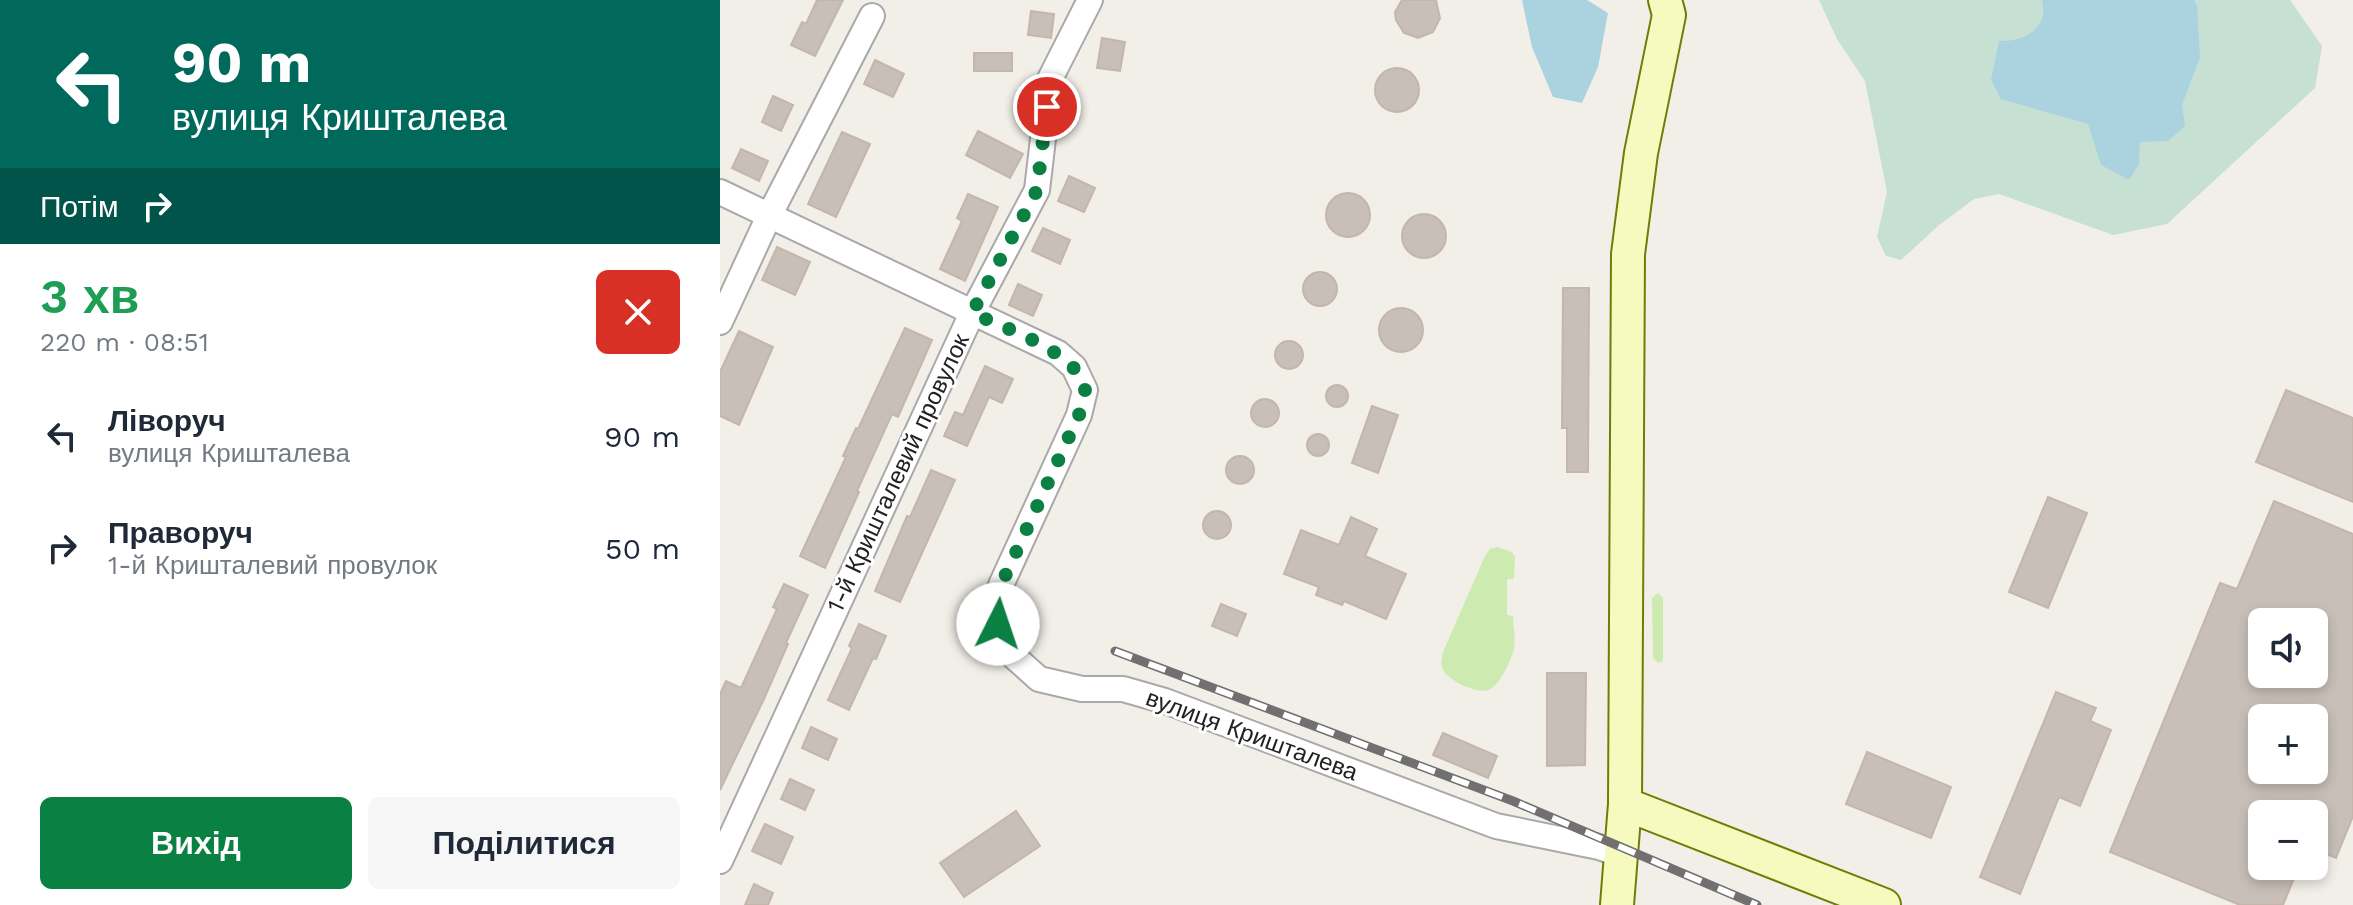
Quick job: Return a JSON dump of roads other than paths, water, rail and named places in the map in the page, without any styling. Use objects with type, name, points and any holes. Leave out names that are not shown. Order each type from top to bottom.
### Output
[{"type":"street","name":"1-й Кришталевий провулок","points":[[720,861],[972,313],[1037,190],[1050,79],[1090,0]]},
{"type":"street","points":[[1617,905],[1625,804],[1628,254],[1641,153],[1669,15],[1665,0]]},
{"type":"street","points":[[720,322],[769,216],[872,16]]},
{"type":"street","name":"вулиця Кришталева","points":[[720,192],[1058,353],[1074,367],[1085,390],[1079,415],[1001,585],[998,624],[1011,654],[1039,679],[1082,689],[1123,689],[1165,701],[1496,826],[1599,847],[1622,855]]},
{"type":"street","points":[[1625,804],[1884,905]]},
{"type":"water","points":[[1522,0],[1587,0],[1608,13],[1598,67],[1582,103],[1553,97],[1532,47]]},
{"type":"water","points":[[2042,0],[2194,0],[2197,5],[2200,57],[2182,105],[2185,126],[2168,141],[2140,142],[2139,164],[2129,180],[2101,165],[2088,124],[2001,99],[1991,80],[1999,41],[2017,39],[2032,32],[2042,19]]},
{"type":"railway","points":[[1115,651],[1513,801],[1757,905]]}]
